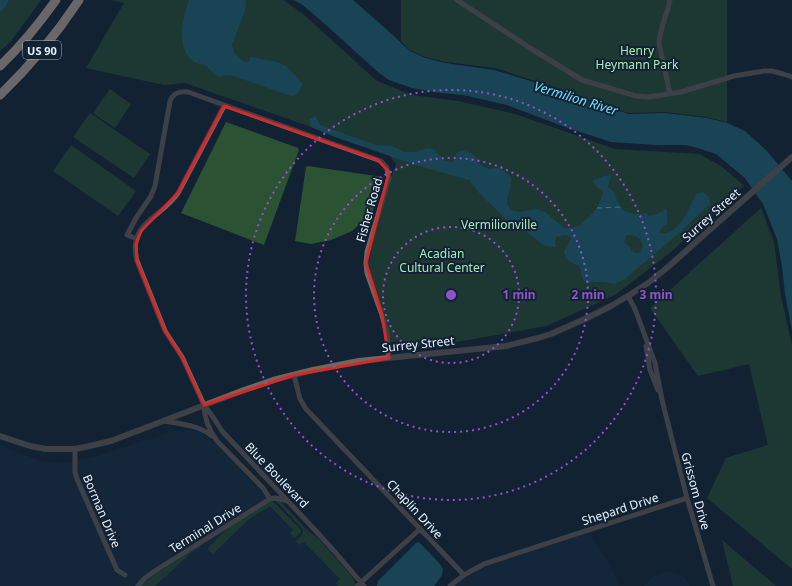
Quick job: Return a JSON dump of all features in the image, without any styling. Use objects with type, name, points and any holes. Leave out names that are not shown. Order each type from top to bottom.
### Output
[{"type":"highway","name":"US 90","points":[[0,66],[15,52],[56,0]]},
{"type":"highway","name":"US 90","points":[[0,95],[48,44],[79,0]]},
{"type":"street","points":[[457,0],[582,80],[636,96],[649,97],[680,92],[753,72],[772,71],[792,77]]},
{"type":"street","points":[[670,0],[661,27],[659,43],[670,94]]},
{"type":"street","name":"Fisher Road","points":[[204,405],[182,357],[165,331],[138,261],[135,250],[137,240],[127,235],[136,218],[151,196],[170,101],[172,96],[177,92],[184,92],[381,161],[386,166],[388,172],[388,182],[367,252],[366,263],[367,273],[387,334],[389,358]]},
{"type":"street","points":[[137,240],[145,224],[175,198],[224,106]]},
{"type":"street","name":"Surrey Street","points":[[0,436],[30,446],[46,449],[85,448],[111,441],[273,380],[335,365],[359,361],[506,346],[563,330],[598,313],[648,283],[674,262],[792,157]]},
{"type":"street","name":"Grissom Drive","points":[[628,296],[635,308],[655,363],[662,400],[687,498],[713,586]]},
{"type":"street","name":"Chaplin Drive","points":[[294,375],[300,399],[306,409],[464,575]]},
{"type":"street","name":"Blue Boulevard","points":[[204,405],[206,419],[215,438]]},
{"type":"street","name":"Blue Boulevard","points":[[204,405],[209,410],[222,431],[335,552],[361,585]]},
{"type":"street","name":"Blue Boulevard","points":[[164,421],[196,427],[204,430],[215,438],[263,488],[270,499]]},
{"type":"street","name":"Borman Drive","points":[[74,449],[75,472],[77,479],[117,570],[125,575]]},
{"type":"street","points":[[270,499],[275,498],[288,501]]},
{"type":"street","name":"Shepard Drive","points":[[464,575],[484,564],[687,498]]},
{"type":"street","name":"Terminal Drive","points":[[138,586],[149,575],[270,499]]},
{"type":"street","points":[[361,585],[420,529]]},
{"type":"street","points":[[450,586],[464,575]]},
{"type":"highlighted area","points":[[224,106],[378,160],[389,172],[366,263],[382,315],[389,358],[294,375],[204,405],[182,357],[165,331],[137,261],[136,244],[141,231],[178,193]]},
{"type":"shaded area","points":[[188,430],[202,433],[224,452],[321,555],[346,586],[0,586],[0,446],[44,462],[66,463],[95,457],[175,431]]},
{"type":"shaded area","points":[[588,533],[607,559],[619,586],[455,586],[476,572],[494,564]]},
{"type":"shaded area","points":[[668,572],[682,575],[689,586],[644,586],[653,577],[660,573]]},
{"type":"green space","points":[[0,0],[41,0],[11,41],[0,51]]},
{"type":"green space","name":"Vermilionville","points":[[111,0],[283,0],[303,14],[377,81],[412,95],[458,101],[515,114],[615,149],[699,154],[721,166],[744,186],[671,252],[615,295],[546,326],[463,341],[398,348],[397,341],[389,343],[384,314],[371,279],[369,264],[371,248],[389,182],[396,164],[390,156],[352,136],[311,127],[185,83],[164,85],[86,68],[124,3]]},
{"type":"green space","name":"Henry Heymann Park","points":[[401,0],[727,0],[727,122],[707,117],[665,112],[629,113],[495,68],[446,62],[425,57],[410,50],[401,41]]},
{"type":"green space","points":[[110,89],[131,104],[115,128],[93,113]]},
{"type":"green space","points":[[90,113],[150,154],[134,178],[73,137]]},
{"type":"green space","points":[[226,122],[298,148],[299,150],[264,245],[181,213]]},
{"type":"green space","points":[[71,145],[136,191],[118,216],[53,171]]},
{"type":"green space","points":[[308,166],[383,177],[372,213],[352,231],[331,240],[311,244],[295,241],[306,167]]},
{"type":"green space","points":[[761,208],[774,242],[781,297],[792,345],[792,569],[707,498],[726,458],[768,445],[749,364],[698,376],[650,308]]},
{"type":"green space","points":[[274,500],[281,502],[306,529],[320,540],[353,578],[355,582],[354,586],[338,586],[336,583],[340,579],[304,542],[299,545],[296,541],[302,535],[303,530]]},
{"type":"green space","points":[[271,501],[276,504],[301,530],[301,532],[294,538],[290,533],[293,530],[270,506],[249,519],[213,554],[208,549],[228,528]]},
{"type":"green space","points":[[722,540],[776,586],[733,586]]},
{"type":"green space","points":[[200,546],[202,546],[192,552],[155,586],[141,586],[154,575]]},
{"type":"water","points":[[0,0],[9,0],[0,12]]},
{"type":"water","points":[[189,0],[246,0],[245,10],[232,45],[234,53],[244,62],[249,62],[251,57],[277,62],[286,66],[302,83],[302,86],[296,95],[291,96],[234,76],[226,75],[219,77],[205,65],[193,61],[187,55],[182,40],[183,24]]},
{"type":"water","name":"Vermilion River","points":[[294,0],[353,0],[410,51],[425,58],[445,63],[494,70],[563,91],[588,101],[629,114],[665,113],[707,118],[727,123],[745,131],[767,151],[792,181],[792,330],[777,239],[763,204],[745,178],[716,154],[686,145],[611,142],[565,127],[507,105],[463,95],[412,88],[389,80],[379,73],[304,6]]},
{"type":"water","points":[[315,116],[320,125],[376,145],[392,146],[404,152],[416,152],[427,148],[434,149],[444,161],[454,162],[457,153],[462,151],[469,152],[484,167],[490,169],[501,169],[511,178],[507,204],[511,210],[518,212],[536,209],[545,212],[564,228],[579,226],[597,208],[603,191],[592,181],[604,176],[612,175],[608,187],[614,193],[622,209],[628,213],[646,213],[649,216],[658,214],[665,209],[667,211],[667,224],[661,229],[660,233],[667,233],[678,226],[687,213],[696,194],[703,192],[709,197],[710,204],[679,233],[625,279],[614,284],[592,282],[588,284],[582,278],[580,267],[566,259],[564,251],[571,238],[566,235],[556,237],[556,247],[545,246],[523,229],[509,222],[480,194],[469,180],[413,164],[335,137],[311,127],[309,119]],"holes":[[[627,235],[636,236],[642,242],[643,246],[641,252],[636,253],[631,251],[630,247],[624,242]]]},
{"type":"water","points":[[418,542],[443,569],[442,575],[434,586],[377,586],[378,581]]},
{"type":"ferry route","points":[[597,208],[620,207]]},
{"type":"park label","name":"Acadian Cultural Center","points":[[442,260]]}]
